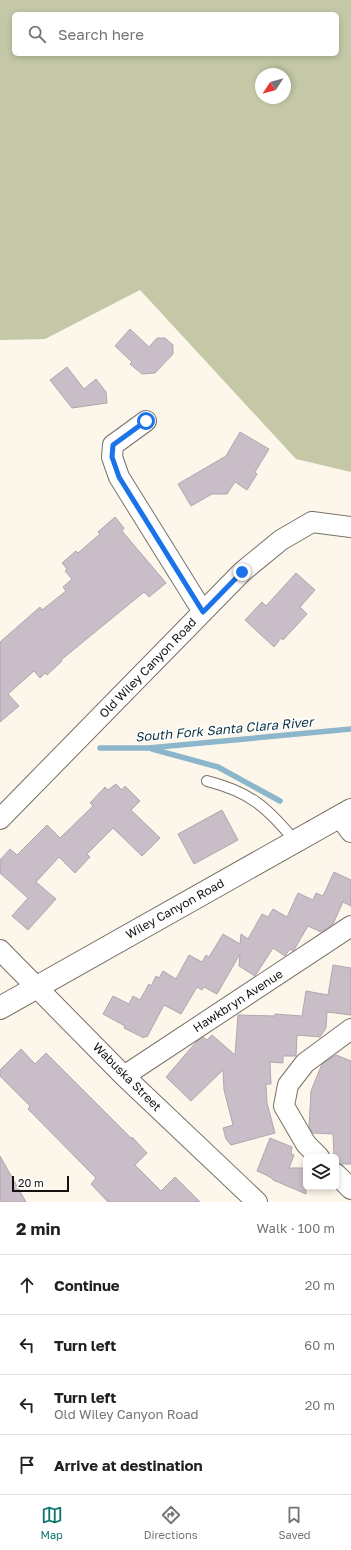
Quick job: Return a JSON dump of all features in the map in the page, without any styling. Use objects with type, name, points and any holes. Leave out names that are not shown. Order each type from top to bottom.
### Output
[{"type":"street","points":[[146,421],[113,445],[112,457],[119,477],[203,612]]},
{"type":"street","name":"Old Wiley Canyon Road","points":[[0,819],[242,572],[281,540],[312,522],[351,527]]},
{"type":"street","name":"Wiley Canyon Road","points":[[0,1008],[295,841],[347,820]]},
{"type":"street","name":"Hawkbryn Avenue","points":[[124,1076],[351,926]]},
{"type":"street","name":"Wabuska Street","points":[[0,950],[124,1076],[256,1202]]},
{"type":"street","points":[[316,1154],[306,1144],[284,1106],[288,1085],[305,1063],[351,1029]]},
{"type":"street","points":[[339,1177],[351,1189]]},
{"type":"lane","points":[[207,781],[229,787],[255,800],[276,819],[295,841]]},
{"type":"green space","points":[[0,0],[351,0],[351,472],[296,459],[140,290],[45,339],[0,340]]},
{"type":"building","points":[[130,329],[149,347],[157,338],[165,338],[173,345],[173,354],[155,373],[142,374],[130,364],[132,362],[115,346]]},
{"type":"building","points":[[67,367],[84,389],[96,379],[106,392],[107,403],[72,408],[50,380]]},
{"type":"building","points":[[240,432],[269,449],[255,472],[257,474],[247,490],[235,482],[227,494],[212,494],[191,506],[178,484],[226,456]]},
{"type":"building","points":[[115,517],[124,528],[122,531],[166,583],[149,597],[144,592],[61,660],[62,661],[47,675],[45,673],[40,678],[34,671],[8,694],[19,706],[0,722],[0,642],[40,607],[42,610],[66,591],[63,587],[72,579],[65,571],[67,569],[62,563],[76,551],[78,553],[100,534],[98,532]]},
{"type":"building","points":[[296,573],[315,590],[300,607],[307,614],[283,640],[281,638],[274,647],[245,620],[262,602],[266,606]]},
{"type":"building","points":[[116,784],[122,790],[125,786],[140,801],[131,810],[160,838],[142,856],[113,828],[87,854],[90,857],[75,873],[59,857],[36,882],[56,899],[28,930],[12,916],[28,898],[0,873],[0,860],[10,849],[17,855],[47,825],[60,838],[93,806],[90,803],[105,787],[108,790]]},
{"type":"building","points":[[222,810],[238,840],[194,864],[178,834]]},
{"type":"building","points":[[334,872],[351,880],[351,906],[343,902],[333,924],[321,932],[308,926],[294,950],[293,951],[290,949],[285,956],[273,948],[255,976],[239,966],[240,954],[217,994],[204,987],[202,990],[197,987],[181,1014],[164,1005],[147,1037],[145,1036],[144,1038],[124,1028],[125,1026],[103,1014],[113,996],[129,1004],[133,996],[140,1000],[149,984],[151,986],[156,976],[159,978],[163,971],[176,979],[189,955],[202,962],[206,955],[209,957],[223,934],[240,944],[241,934],[248,939],[262,914],[268,917],[273,909],[287,917],[298,893],[313,900],[316,893],[323,896]]},
{"type":"building","points":[[333,965],[351,968],[351,1015],[327,1012],[326,1028],[320,1037],[297,1035],[296,1056],[283,1056],[283,1063],[270,1062],[271,1084],[266,1084],[267,1103],[275,1133],[231,1145],[226,1139],[223,1128],[233,1125],[224,1090],[223,1070],[191,1101],[166,1077],[197,1041],[203,1037],[207,1040],[212,1035],[235,1055],[238,1015],[275,1016],[275,1014],[302,1016],[306,991],[328,995]]},
{"type":"building","points":[[21,1049],[35,1064],[46,1053],[131,1138],[132,1137],[147,1153],[135,1165],[161,1191],[175,1177],[200,1202],[108,1202],[91,1184],[96,1178],[28,1109],[30,1106],[0,1076],[0,1070]]},
{"type":"building","points":[[336,1055],[351,1061],[351,1164],[339,1163],[339,1154],[334,1154],[333,1134],[313,1133],[309,1127],[311,1091],[322,1064]]},
{"type":"building","points":[[270,1138],[292,1147],[291,1154],[294,1155],[289,1168],[303,1168],[303,1190],[306,1190],[306,1194],[273,1180],[257,1171]]},
{"type":"building","points":[[0,1156],[26,1202],[0,1202]]},
{"type":"waterway","name":"South Fork Santa Clara River","points":[[100,748],[148,748],[351,729]]},
{"type":"waterway","points":[[152,749],[218,767],[280,801]]},
{"type":"route","points":[[146,421],[113,445],[112,457],[119,477],[203,612],[242,572]]}]
